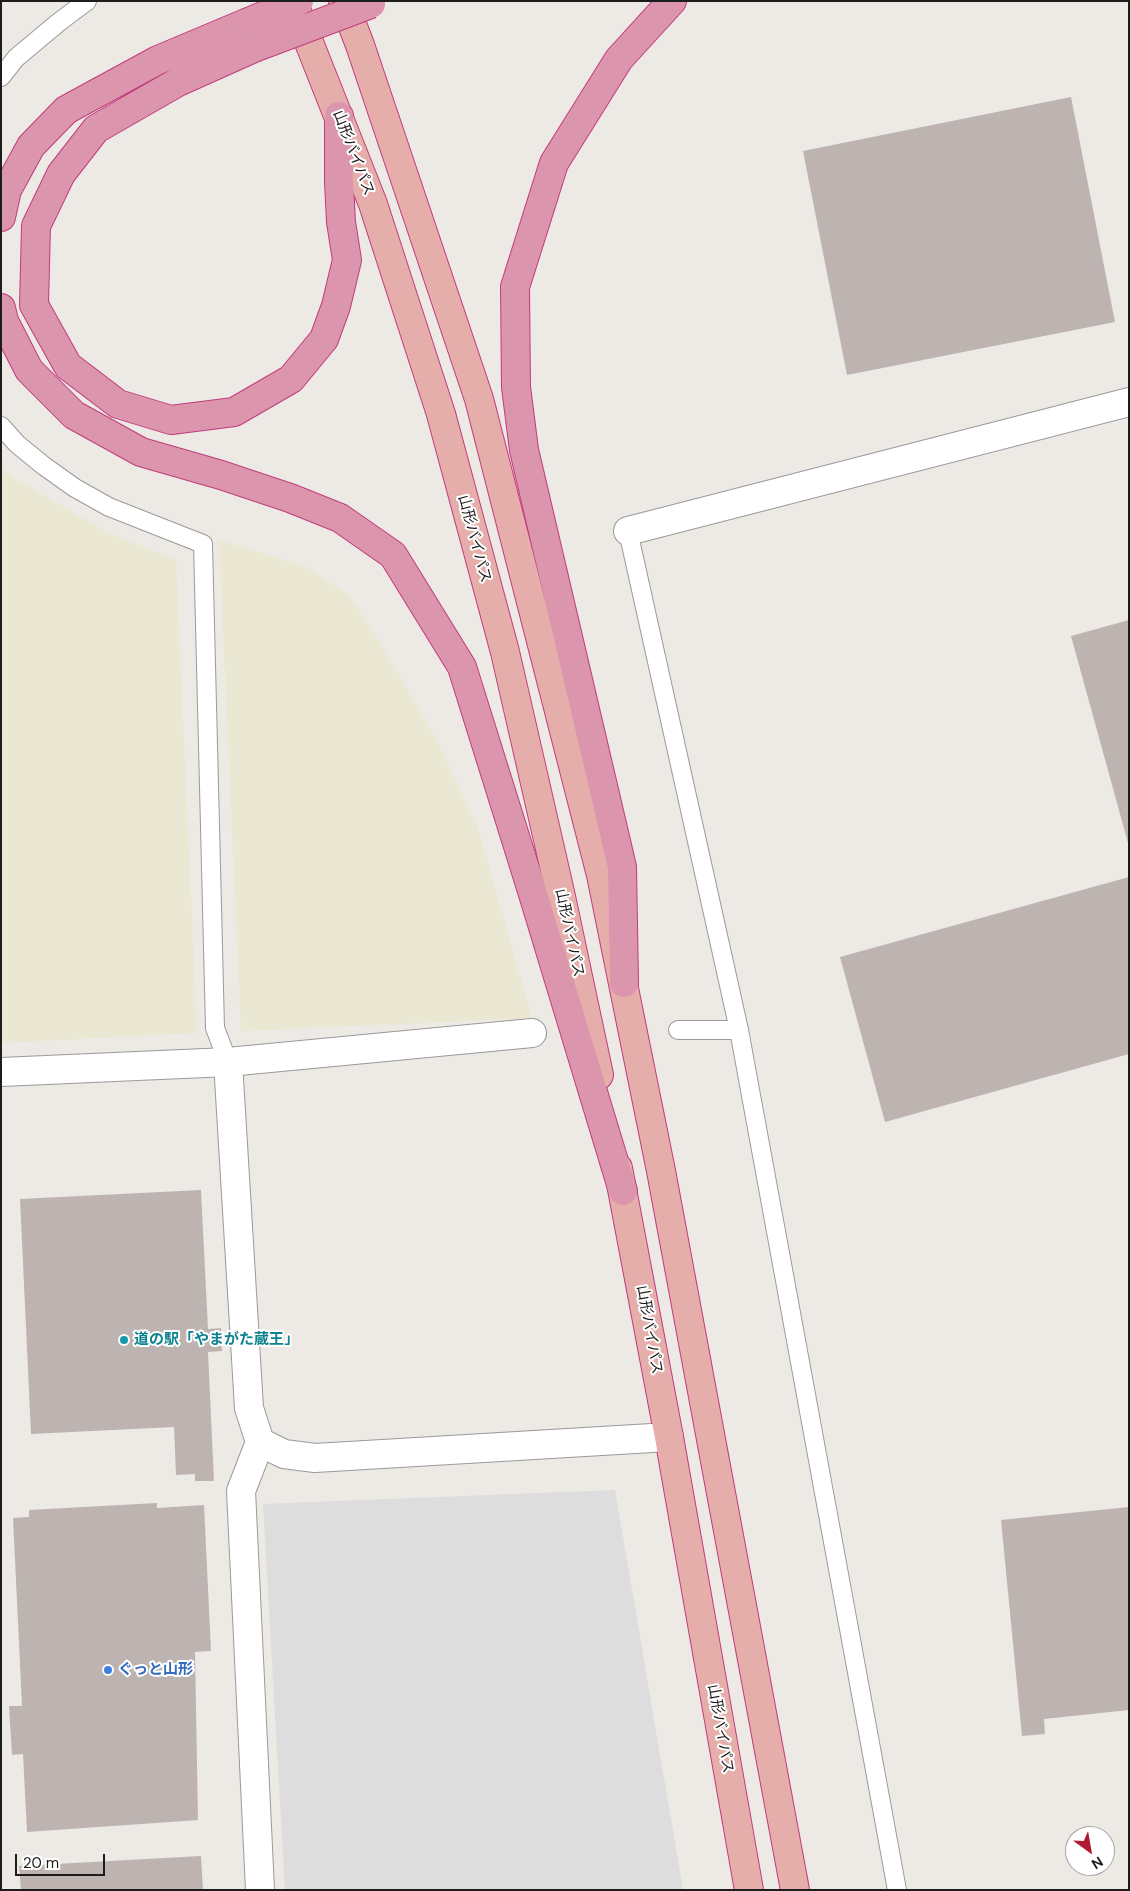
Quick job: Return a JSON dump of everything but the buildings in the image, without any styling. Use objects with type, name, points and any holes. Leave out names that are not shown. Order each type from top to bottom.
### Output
[{"type":"highway","name":"山形バイパス","points":[[293,1],[373,204],[441,414],[505,652],[560,892],[623,1191],[669,1437],[749,1890]]},
{"type":"highway","points":[[299,1],[178,82],[96,129],[61,174],[36,226],[34,305],[68,366],[118,404],[171,420],[234,412],[292,379],[324,338],[336,306],[346,260],[339,192],[339,116]]},
{"type":"highway","points":[[343,1],[360,45],[479,399],[601,875],[667,1200],[795,1890]]},
{"type":"highway","points":[[624,983],[622,867],[524,450],[516,386],[515,287],[554,162],[619,59],[672,1]]},
{"type":"highway","points":[[1,216],[7,190],[31,146],[66,110],[158,60],[374,2]]},
{"type":"highway","points":[[1,308],[4,321],[29,370],[74,415],[141,452],[221,475],[290,498],[340,518],[393,556],[462,667],[623,1191]]},
{"type":"street","points":[[628,531],[1129,402]]},
{"type":"street","points":[[1,1072],[228,1062],[532,1033]]},
{"type":"street","points":[[228,1062],[249,1408],[260,1442],[241,1491],[260,1890]]},
{"type":"street","points":[[260,1442],[284,1454],[315,1458],[669,1437]]},
{"type":"lane","points":[[1,77],[16,58],[87,1]]},
{"type":"lane","points":[[1,426],[17,444],[75,488],[109,507],[203,544],[215,1028],[228,1062]]},
{"type":"lane","points":[[628,531],[738,1030],[898,1890]]},
{"type":"lane","points":[[678,1030],[738,1030]]},
{"type":"shaded area","points":[[1,467],[12,477],[108,533],[176,560],[197,1033],[1,1043]]},
{"type":"shaded area","points":[[219,540],[306,567],[346,593],[366,620],[434,735],[478,828],[532,1018],[241,1031]]},
{"type":"shaded area","points":[[615,1490],[683,1890],[285,1890],[263,1504]]},
{"type":"place","name":"道の駅「やまがた蔵王」","points":[[124,1340]]},
{"type":"place","name":"ぐっと山形","points":[[108,1670]]}]
